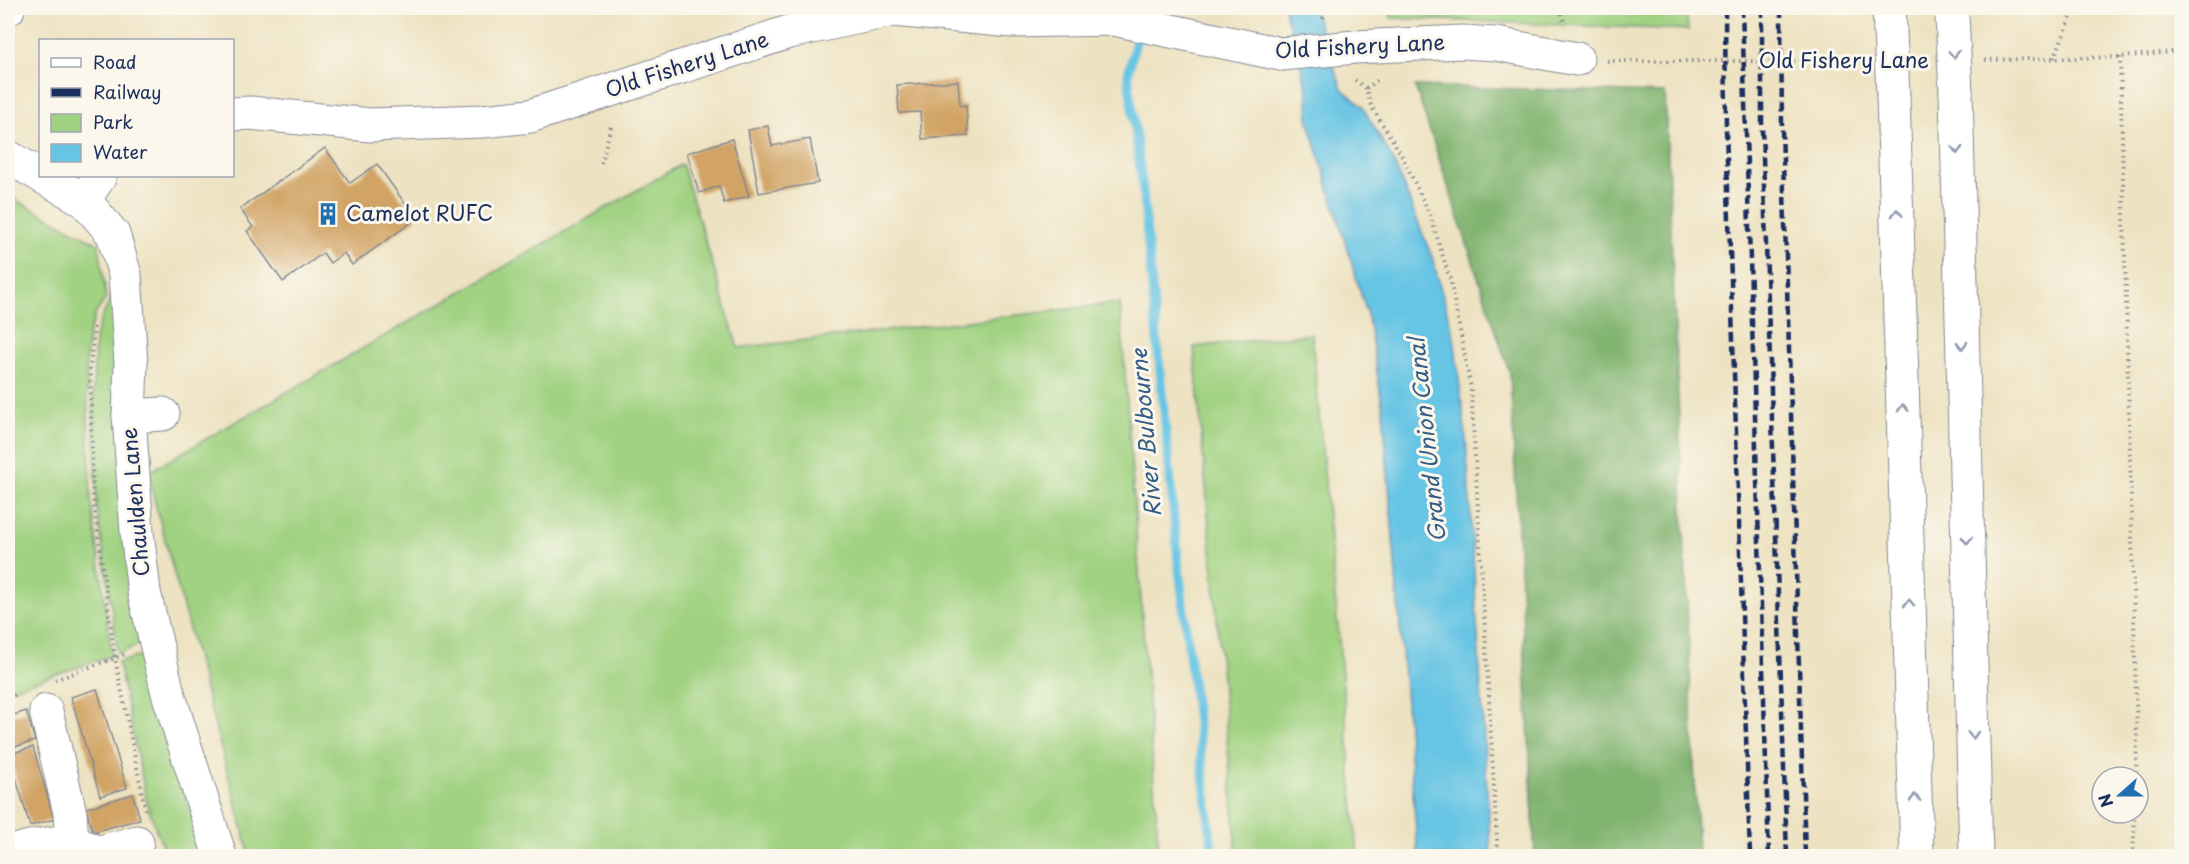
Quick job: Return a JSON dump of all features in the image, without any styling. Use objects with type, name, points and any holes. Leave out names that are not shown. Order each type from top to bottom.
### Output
[{"type":"main road","name":"Old Fishery Lane","points":[[234,114],[250,113],[370,125],[483,121],[530,116],[789,32],[893,10],[1012,21],[1114,19],[1281,54],[1355,47],[1474,43],[1496,44],[1577,59]]},
{"type":"main road","points":[[1952,12],[1976,856]]},
{"type":"main road","points":[[1889,19],[1917,856]]},
{"type":"main road","name":"Chaulden Lane","points":[[8,157],[39,174]]},
{"type":"main road","name":"Chaulden Lane","points":[[49,177],[92,188],[113,234],[125,275],[131,364],[129,416],[136,532],[144,592],[168,693],[220,856]]},
{"type":"main road","points":[[129,416],[163,414]]},
{"type":"main road","points":[[42,694],[70,813],[72,840]]},
{"type":"main road","points":[[8,853],[28,847],[72,840],[97,853],[136,842]]},
{"type":"path","points":[[2054,58],[2075,8]]},
{"type":"path","points":[[1974,60],[2120,57],[2181,51]]},
{"type":"path","points":[[2120,57],[2136,765]]},
{"type":"path","name":"Old Fishery Lane","points":[[1577,59],[1625,62],[1869,61]]},
{"type":"path","points":[[1366,88],[1371,106],[1401,154],[1430,215],[1450,279],[1471,388],[1498,856]]},
{"type":"path","points":[[8,698],[42,694],[155,643]]},
{"type":"path","points":[[2133,856],[2134,825]]},
{"type":"green space","points":[[1388,8],[1686,8],[1688,30],[1391,18]]},
{"type":"green space","points":[[1415,86],[1665,93],[1698,856],[1535,856],[1510,374]]},
{"type":"green space","points":[[682,164],[738,348],[1120,303],[1159,856],[250,856],[147,473]]},
{"type":"green space","points":[[10,197],[99,244],[106,298],[96,313],[88,336],[86,362],[91,499],[112,656],[8,690],[8,201]]},
{"type":"green space","points":[[114,293],[140,644],[118,654],[97,508],[93,400],[95,338],[101,319]]},
{"type":"green space","points":[[1312,334],[1358,856],[1237,856],[1194,347]]},
{"type":"green space","points":[[141,656],[167,749],[207,856],[166,856],[148,807],[118,662]]},
{"type":"water","name":"Grand Union Canal","points":[[1284,8],[1313,8],[1342,89],[1362,106],[1393,160],[1432,257],[1454,337],[1466,438],[1491,856],[1418,856],[1383,410],[1368,317],[1308,119],[1308,92]]},
{"type":"building","points":[[958,81],[960,106],[966,105],[968,136],[922,139],[920,112],[899,113],[897,85]]},
{"type":"building","points":[[768,126],[772,146],[810,139],[818,183],[759,193],[748,130]]},
{"type":"building","points":[[732,139],[749,196],[724,203],[719,186],[699,193],[687,153]]},
{"type":"building","name":"Camelot RUFC","points":[[325,148],[350,183],[377,164],[416,219],[352,265],[344,253],[330,263],[323,253],[283,282],[247,231],[253,227],[240,209]]},
{"type":"building","points":[[97,689],[127,788],[100,796],[71,697]]},
{"type":"building","points":[[26,711],[35,741],[8,749],[8,717]]},
{"type":"building","points":[[33,747],[54,819],[30,826],[9,754]]},
{"type":"building","points":[[133,794],[140,819],[93,832],[86,808]]},
{"type":"waterway","name":"River Bulbourne","points":[[1144,8],[1128,74],[1143,192],[1178,560],[1213,856]]},
{"type":"railway","points":[[1725,8],[1726,129],[1750,856]]},
{"type":"railway","points":[[1742,8],[1769,856]]},
{"type":"railway","points":[[1762,8],[1762,128],[1787,856]]},
{"type":"railway","points":[[1781,8],[1782,128],[1805,856]]},
{"type":"place","name":"Camelot RUFC","points":[[328,214]]}]
